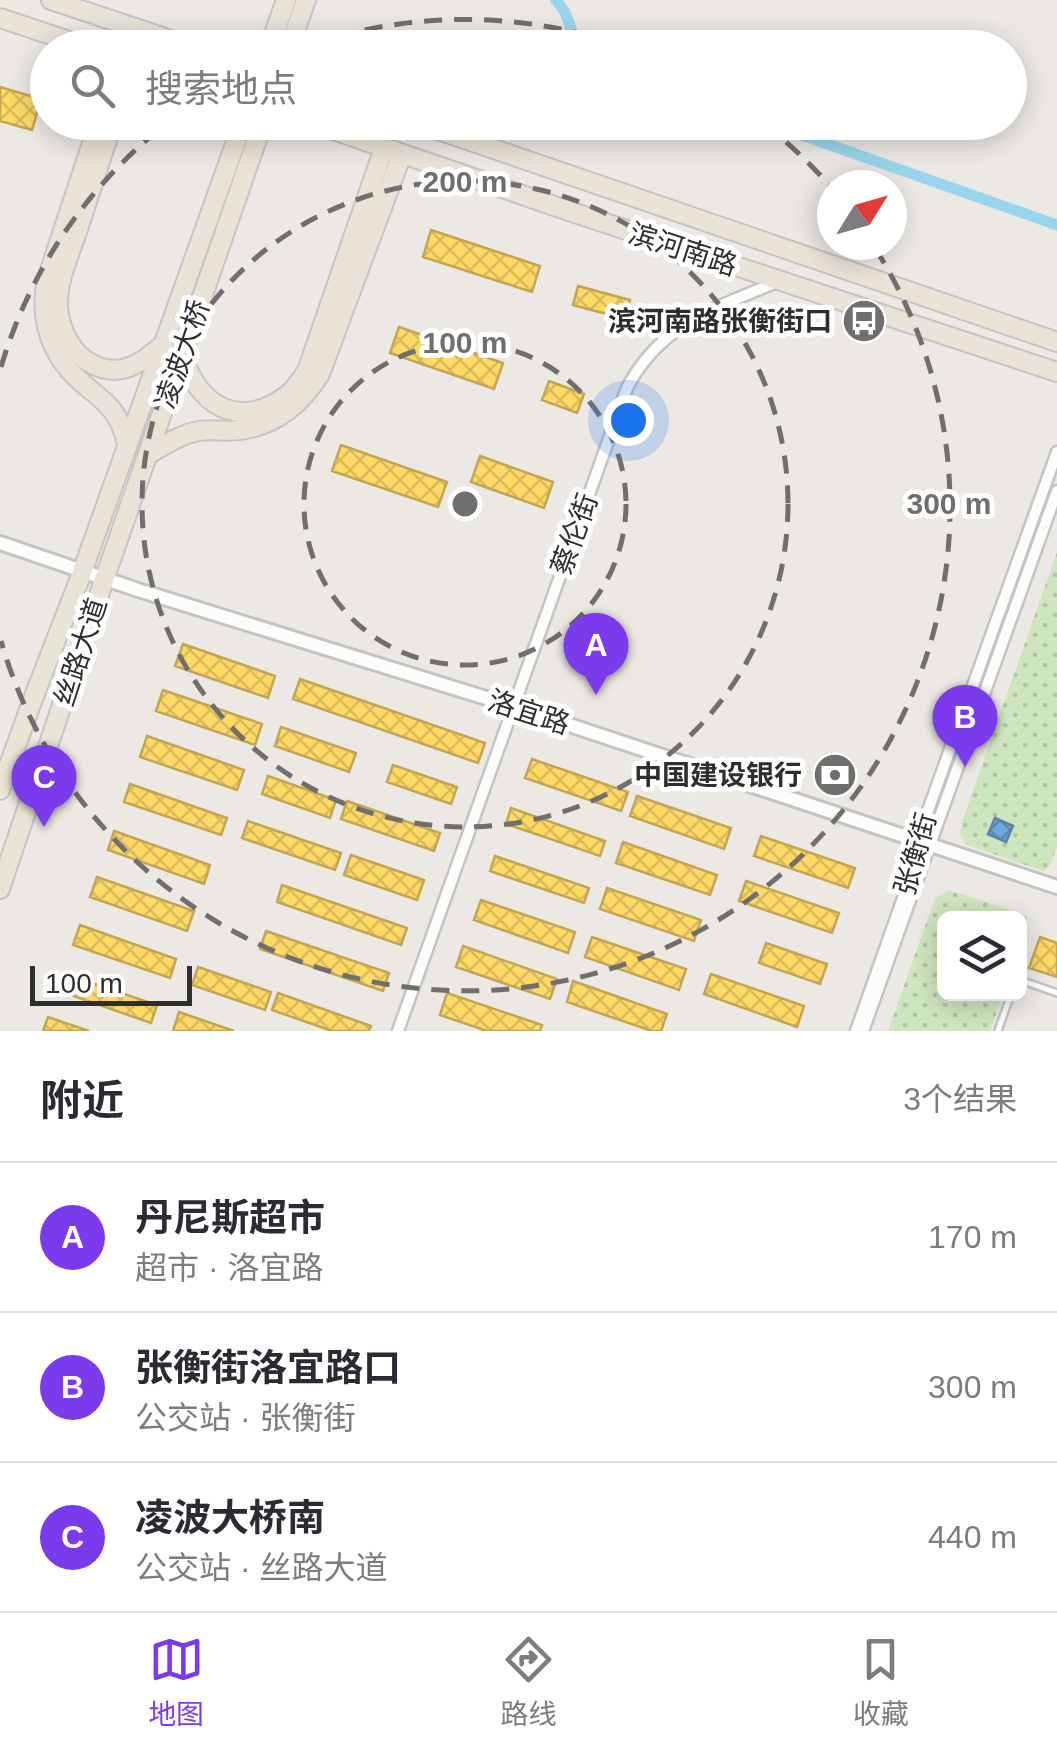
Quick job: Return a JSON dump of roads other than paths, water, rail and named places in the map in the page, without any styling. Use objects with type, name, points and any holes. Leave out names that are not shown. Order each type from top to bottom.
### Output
[{"type":"highway","points":[[52,0],[142,30]]},
{"type":"highway","points":[[275,30],[286,0]]},
{"type":"highway","points":[[296,30],[306,0]]},
{"type":"highway","points":[[0,18],[36,30]]},
{"type":"highway","points":[[93,140],[47,280],[43,310],[58,355],[71,372],[108,402],[123,426],[127,444]]},
{"type":"highway","points":[[107,140],[61,280],[61,324],[67,339],[86,362],[108,370],[134,367],[164,343]]},
{"type":"highway","name":"凌波大桥","points":[[103,582],[182,353],[238,140]]},
{"type":"highway","name":"凌波大桥","points":[[81,575],[164,343],[202,266],[255,140]]},
{"type":"highway","name":"滨河南路","points":[[362,140],[1057,372]]},
{"type":"highway","name":"滨河南路","points":[[468,140],[817,259]]},
{"type":"highway","points":[[182,353],[197,387],[212,403],[228,412],[250,412],[290,394],[307,371],[393,151]]},
{"type":"highway","points":[[149,454],[190,433],[264,425],[300,401],[320,374],[393,151]]},
{"type":"highway","points":[[808,291],[821,288],[829,278],[818,260]]},
{"type":"highway","name":"滨河南路","points":[[820,260],[1057,342]]},
{"type":"main road","name":"丝路大道","points":[[0,790],[81,575]]},
{"type":"main road","name":"丝路大道","points":[[0,889],[103,582]]},
{"type":"street","name":"蔡伦街","points":[[398,1031],[627,388],[639,364],[662,340],[700,315],[779,281]]},
{"type":"street","name":"张衡街","points":[[864,1031],[1057,452]]},
{"type":"street","name":"张衡街","points":[[856,1031],[1057,491]]},
{"type":"street","name":"洛宜路","points":[[0,543],[81,575]]},
{"type":"street","name":"洛宜路","points":[[0,551],[511,710],[1057,887]]},
{"type":"street","name":"洛宜路","points":[[924,847],[1057,896]]},
{"type":"lane","points":[[1027,982],[1057,992]]},
{"type":"lane","points":[[998,1031],[1009,1001]]},
{"type":"waterway","points":[[556,0],[572,30]]},
{"type":"waterway","points":[[816,140],[1057,225]]},
{"type":"place","name":"滨河南路张衡街口","points":[[864,321]]},
{"type":"place","name":"丹尼斯超市","points":[[596,695]]},
{"type":"place","name":"张衡街洛宜路口","points":[[965,767]]},
{"type":"place","name":"中国建设银行","points":[[835,775]]},
{"type":"place","name":"凌波大桥南","points":[[44,827]]}]
